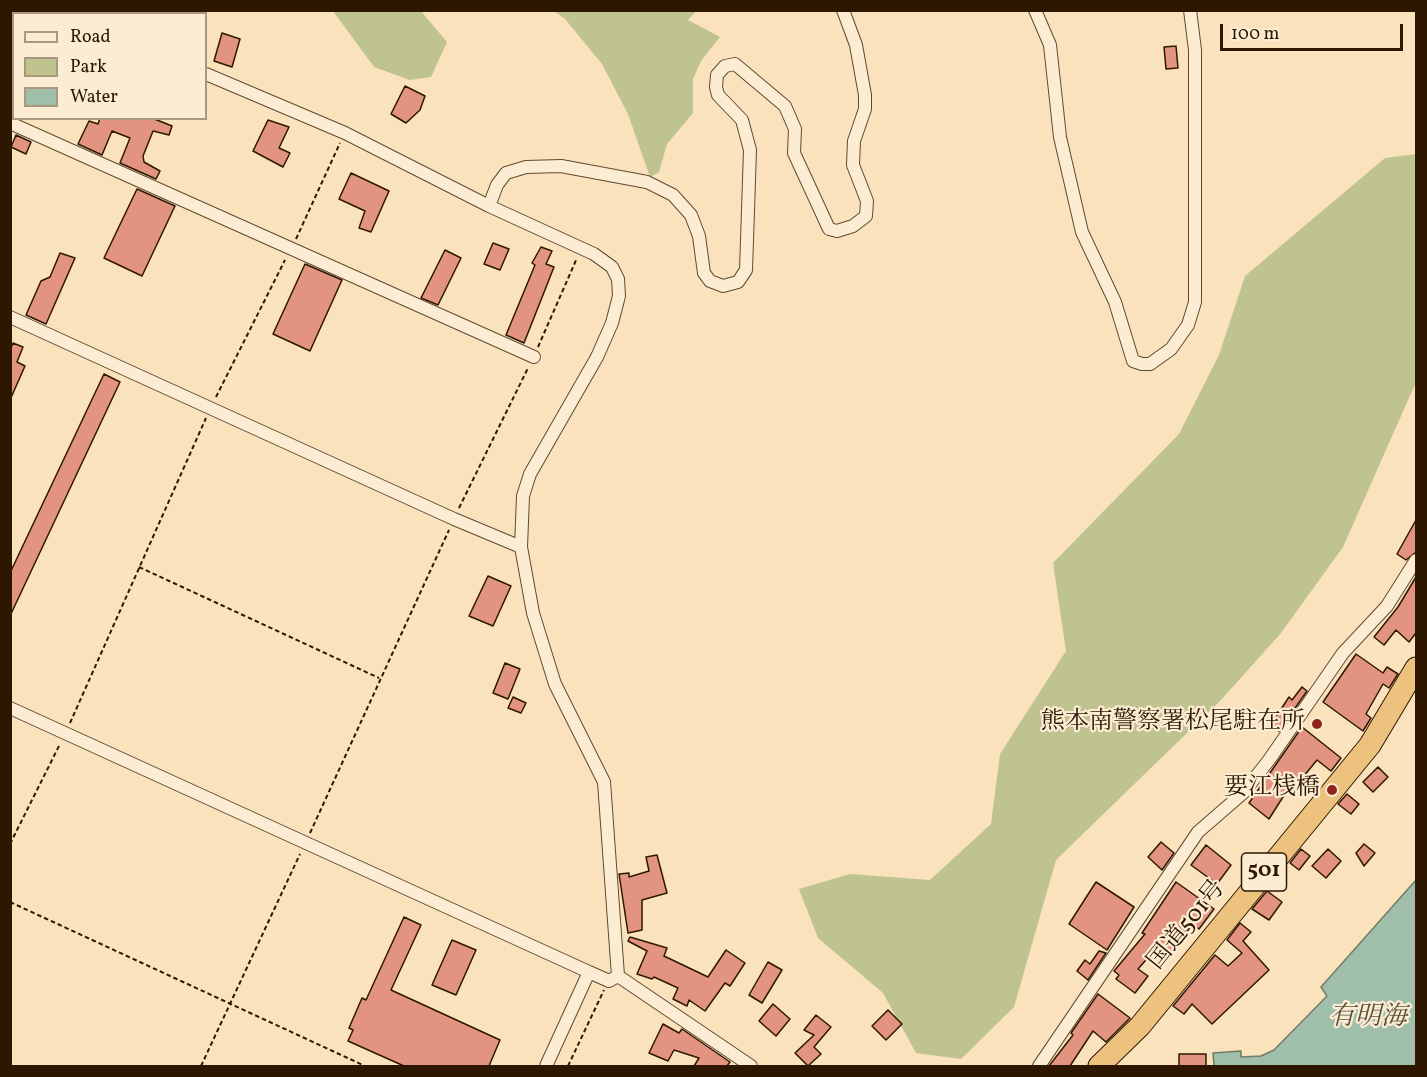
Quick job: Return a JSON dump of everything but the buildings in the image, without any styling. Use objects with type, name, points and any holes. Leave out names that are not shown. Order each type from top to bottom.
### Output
[{"type":"highway","name":"国道501号","points":[[1099,1066],[1140,1026],[1370,745],[1416,668]]},
{"type":"street","points":[[76,10],[95,12]]},
{"type":"street","points":[[489,206],[497,185],[506,173],[526,167],[561,166],[647,182],[673,195],[691,215],[699,236],[704,273],[710,281],[723,286],[738,282],[746,270],[750,150],[742,120],[718,95],[716,87],[717,75],[725,66],[735,64],[785,106],[795,129],[794,153],[829,229],[837,231],[853,226],[866,216],[867,201],[853,165],[854,141],[865,109],[866,95],[856,45],[843,10]]},
{"type":"street","points":[[1035,10],[1050,45],[1060,137],[1082,232],[1115,302],[1133,361],[1150,364],[1172,350],[1188,325],[1195,302],[1195,50],[1190,10]]},
{"type":"street","points":[[207,74],[345,133],[489,206],[581,248],[612,267],[618,279],[619,296],[612,323],[597,357],[530,474],[523,496],[521,547],[533,613],[555,684],[604,782],[614,979]]},
{"type":"street","points":[[10,123],[534,357]]},
{"type":"street","points":[[10,317],[454,519],[521,547]]},
{"type":"street","points":[[1039,1066],[1198,832],[1243,793],[1269,760],[1343,653],[1388,606],[1416,560]]},
{"type":"street","points":[[10,708],[589,972],[614,979],[751,1066]]},
{"type":"street","points":[[546,1066],[589,972]]},
{"type":"path","points":[[293,243],[345,133]]},
{"type":"path","points":[[201,1066],[454,519],[534,357],[581,248]]},
{"type":"path","points":[[10,844],[65,734],[211,408],[289,253]]},
{"type":"path","points":[[139,567],[380,679]]},
{"type":"path","points":[[10,902],[365,1066]]},
{"type":"path","points":[[568,1066],[614,979]]},
{"type":"green space","points":[[333,11],[421,11],[447,42],[431,77],[410,80],[374,67]]},
{"type":"green space","points":[[554,11],[696,11],[688,20],[720,37],[701,61],[693,79],[693,113],[667,144],[659,172],[650,177],[628,114],[602,64],[565,19]]},
{"type":"green space","points":[[1416,154],[1416,382],[1343,547],[1281,633],[1221,700],[1056,860],[1014,1007],[961,1059],[916,1053],[883,993],[818,938],[799,889],[850,874],[930,880],[991,824],[1000,754],[1066,651],[1053,563],[1179,434],[1219,355],[1245,276],[1385,158]]},
{"type":"water","name":"有明海","points":[[1416,880],[1416,1066],[1214,1066],[1213,1053],[1241,1051],[1241,1057],[1261,1056],[1274,1050],[1327,996],[1321,987]]},
{"type":"place","name":"熊本南警察署松尾駐在所","points":[[1317,724]]},
{"type":"place","name":"要江桟橋","points":[[1332,790]]}]
